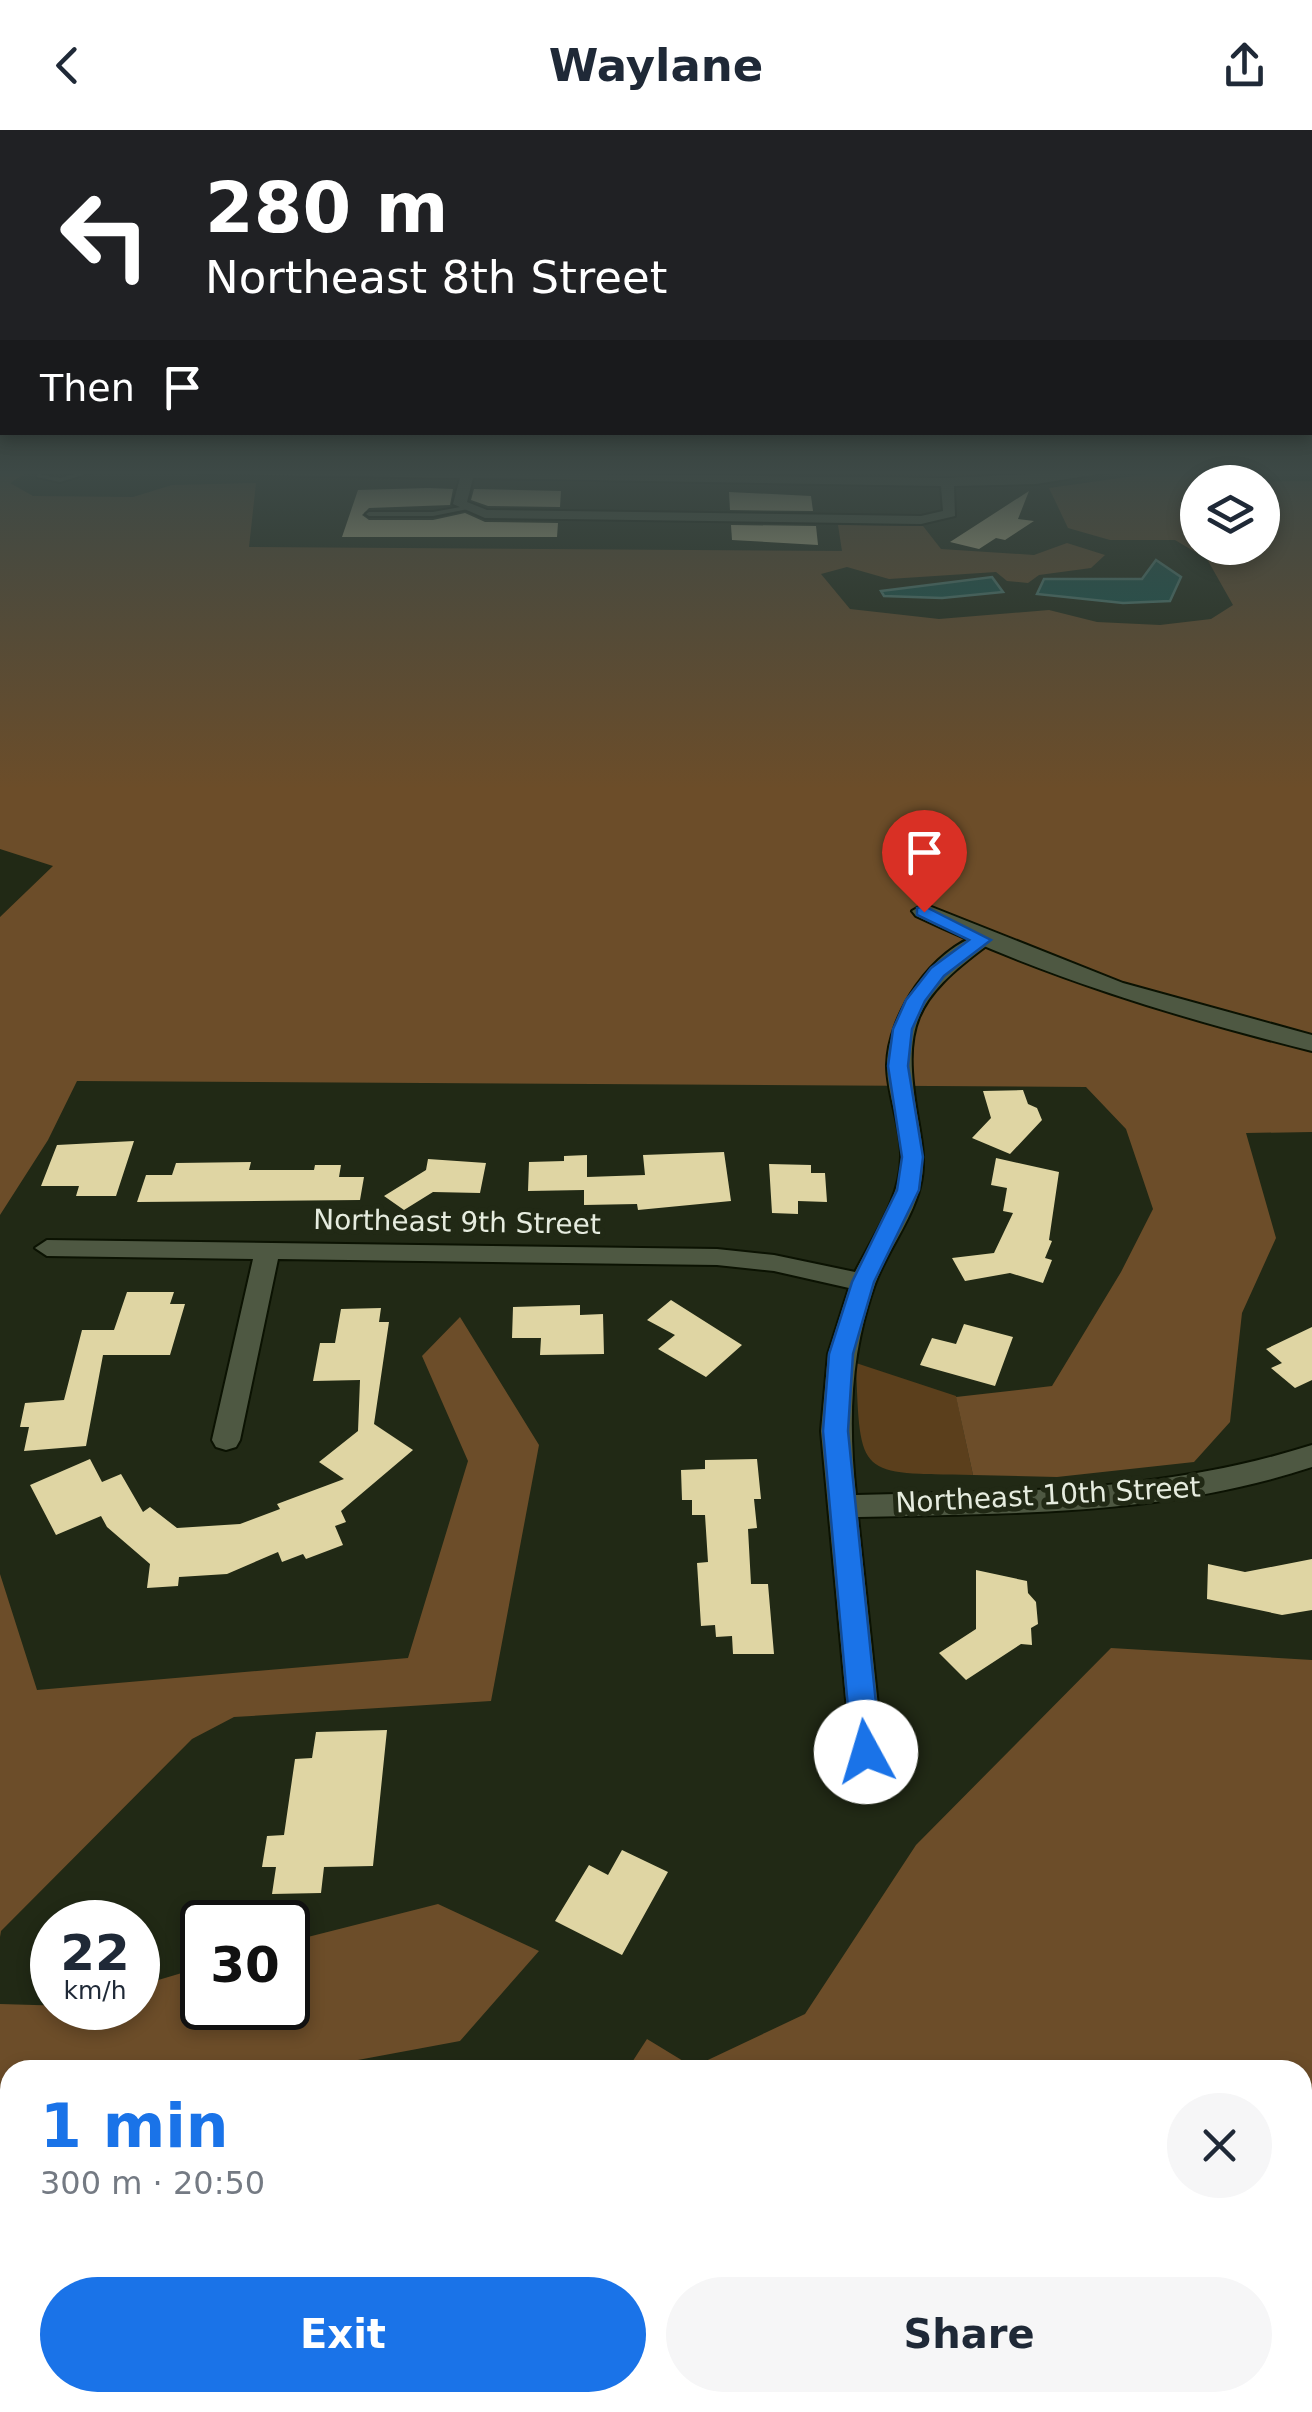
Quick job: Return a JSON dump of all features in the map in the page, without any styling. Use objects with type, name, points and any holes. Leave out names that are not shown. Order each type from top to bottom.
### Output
[{"type":"street","points":[[924,912],[982,940],[1101,984],[1312,1044]]},
{"type":"street","points":[[866,1752],[840,1506],[836,1431],[841,1354],[863,1282],[908,1190],[913,1157],[898,1066],[903,1029],[916,1000],[938,972],[982,940]]},
{"type":"street","name":"Northeast 9th Street","points":[[47,1248],[717,1257],[774,1262],[863,1282]]},
{"type":"street","points":[[226,1440],[268,1249]]},
{"type":"street","name":"Northeast 10th Street","points":[[840,1506],[1074,1499],[1190,1490],[1269,1473],[1312,1456]]},
{"type":"shaded area","points":[[0,576],[823,576],[850,609],[939,619],[1049,610],[1097,622],[1160,625],[1211,619],[1233,605],[1217,576],[1312,576],[1312,1132],[1246,1133],[1276,1238],[1242,1313],[1230,1422],[1194,1462],[1057,1477],[973,1475],[956,1397],[1052,1386],[1121,1272],[1153,1209],[1126,1129],[1086,1087],[77,1081],[48,1140],[0,1215],[0,917],[53,866],[0,849]]},
{"type":"shaded area","points":[[1001,576],[1037,576],[1028,583],[1007,581]]},
{"type":"shaded area","points":[[460,1317],[539,1445],[491,1701],[234,1717],[192,1739],[30,1900],[1,1931],[0,1937],[0,1574],[37,1690],[408,1658],[468,1461],[422,1356]]},
{"type":"shaded area","points":[[856,1363],[956,1396],[973,1475],[907,1473],[873,1462],[864,1449],[860,1429]]},
{"type":"shaded area","points":[[1111,1648],[1312,1660],[1312,2060],[708,2060],[805,2014],[916,1845]]},
{"type":"shaded area","points":[[438,1904],[539,1951],[460,2041],[358,2060],[0,2060],[0,2004],[30,2005],[30,2030],[160,2030],[160,1979],[180,1974],[180,2030],[310,2030],[310,1936]]},
{"type":"shaded area","points":[[647,2039],[682,2060],[633,2060]]},
{"type":"water","points":[[992,577],[1003,592],[942,598],[884,596],[881,591]]},
{"type":"water","points":[[1181,577],[1170,601],[1123,603],[1037,594],[1044,579]]},
{"type":"building","points":[[1023,1090],[1028,1104],[1037,1108],[1042,1120],[1010,1154],[972,1138],[991,1118],[983,1091]]},
{"type":"building","points":[[134,1141],[116,1196],[76,1196],[79,1186],[41,1186],[57,1145]]},
{"type":"building","points":[[724,1152],[731,1201],[638,1210],[637,1204],[584,1205],[584,1190],[528,1191],[529,1162],[564,1161],[564,1156],[587,1155],[587,1177],[645,1175],[643,1155]]},
{"type":"building","points":[[996,1158],[1059,1172],[1049,1240],[1052,1241],[1045,1258],[1052,1260],[1043,1283],[1010,1273],[965,1281],[952,1258],[994,1253],[1013,1213],[1003,1211],[1007,1188],[991,1185]]},
{"type":"building","points":[[428,1159],[486,1163],[480,1193],[433,1192],[404,1210],[384,1196],[426,1170]]},
{"type":"building","points":[[251,1162],[249,1170],[314,1170],[315,1165],[341,1165],[339,1177],[364,1177],[360,1200],[137,1202],[146,1175],[172,1175],[176,1163]]},
{"type":"building","points":[[769,1164],[811,1165],[811,1173],[825,1173],[827,1202],[798,1201],[798,1214],[772,1213]]},
{"type":"building","points":[[127,1292],[174,1292],[170,1304],[185,1304],[170,1355],[103,1355],[86,1446],[24,1451],[29,1427],[20,1427],[25,1403],[64,1400],[82,1330],[114,1330]]},
{"type":"building","points":[[671,1300],[742,1345],[706,1377],[658,1349],[675,1335],[647,1320]]},
{"type":"building","points":[[580,1305],[580,1315],[603,1314],[604,1354],[540,1355],[541,1338],[512,1338],[513,1307]]},
{"type":"building","points":[[381,1308],[379,1322],[389,1322],[374,1424],[413,1450],[341,1511],[346,1522],[335,1526],[343,1545],[306,1559],[303,1554],[282,1562],[278,1552],[227,1574],[179,1577],[178,1586],[147,1588],[150,1564],[107,1527],[101,1516],[56,1535],[30,1485],[90,1459],[102,1482],[121,1474],[143,1512],[150,1507],[177,1528],[240,1524],[280,1509],[277,1504],[344,1479],[319,1462],[358,1431],[360,1380],[313,1381],[320,1343],[335,1343],[341,1309]]},
{"type":"building","points":[[964,1324],[1013,1337],[995,1386],[920,1365],[932,1338],[956,1344]]},
{"type":"building","points":[[1312,1327],[1312,1380],[1295,1388],[1271,1368],[1282,1363],[1266,1349]]},
{"type":"building","points":[[757,1459],[761,1499],[754,1499],[757,1528],[748,1529],[751,1584],[768,1584],[774,1654],[733,1654],[732,1636],[716,1637],[715,1625],[701,1626],[697,1563],[708,1562],[705,1515],[692,1515],[692,1500],[682,1500],[681,1470],[705,1469],[705,1460]]},
{"type":"building","points":[[1312,1559],[1312,1610],[1282,1615],[1207,1599],[1208,1564],[1245,1572]]},
{"type":"building","points":[[976,1570],[1027,1581],[1028,1593],[1036,1602],[1038,1624],[1031,1628],[1032,1645],[1021,1644],[966,1680],[939,1653],[976,1629]]},
{"type":"building","points":[[387,1730],[373,1866],[324,1867],[321,1893],[272,1894],[276,1867],[262,1867],[267,1836],[284,1835],[295,1759],[312,1758],[316,1732]]},
{"type":"building","points":[[622,1850],[668,1872],[622,1955],[555,1921],[589,1865],[608,1875]]},
{"type":"route","points":[[866,1752],[840,1506],[836,1431],[841,1354],[863,1282],[908,1190],[913,1157],[898,1066],[903,1029],[916,1000],[938,972],[982,940],[924,912]]}]
